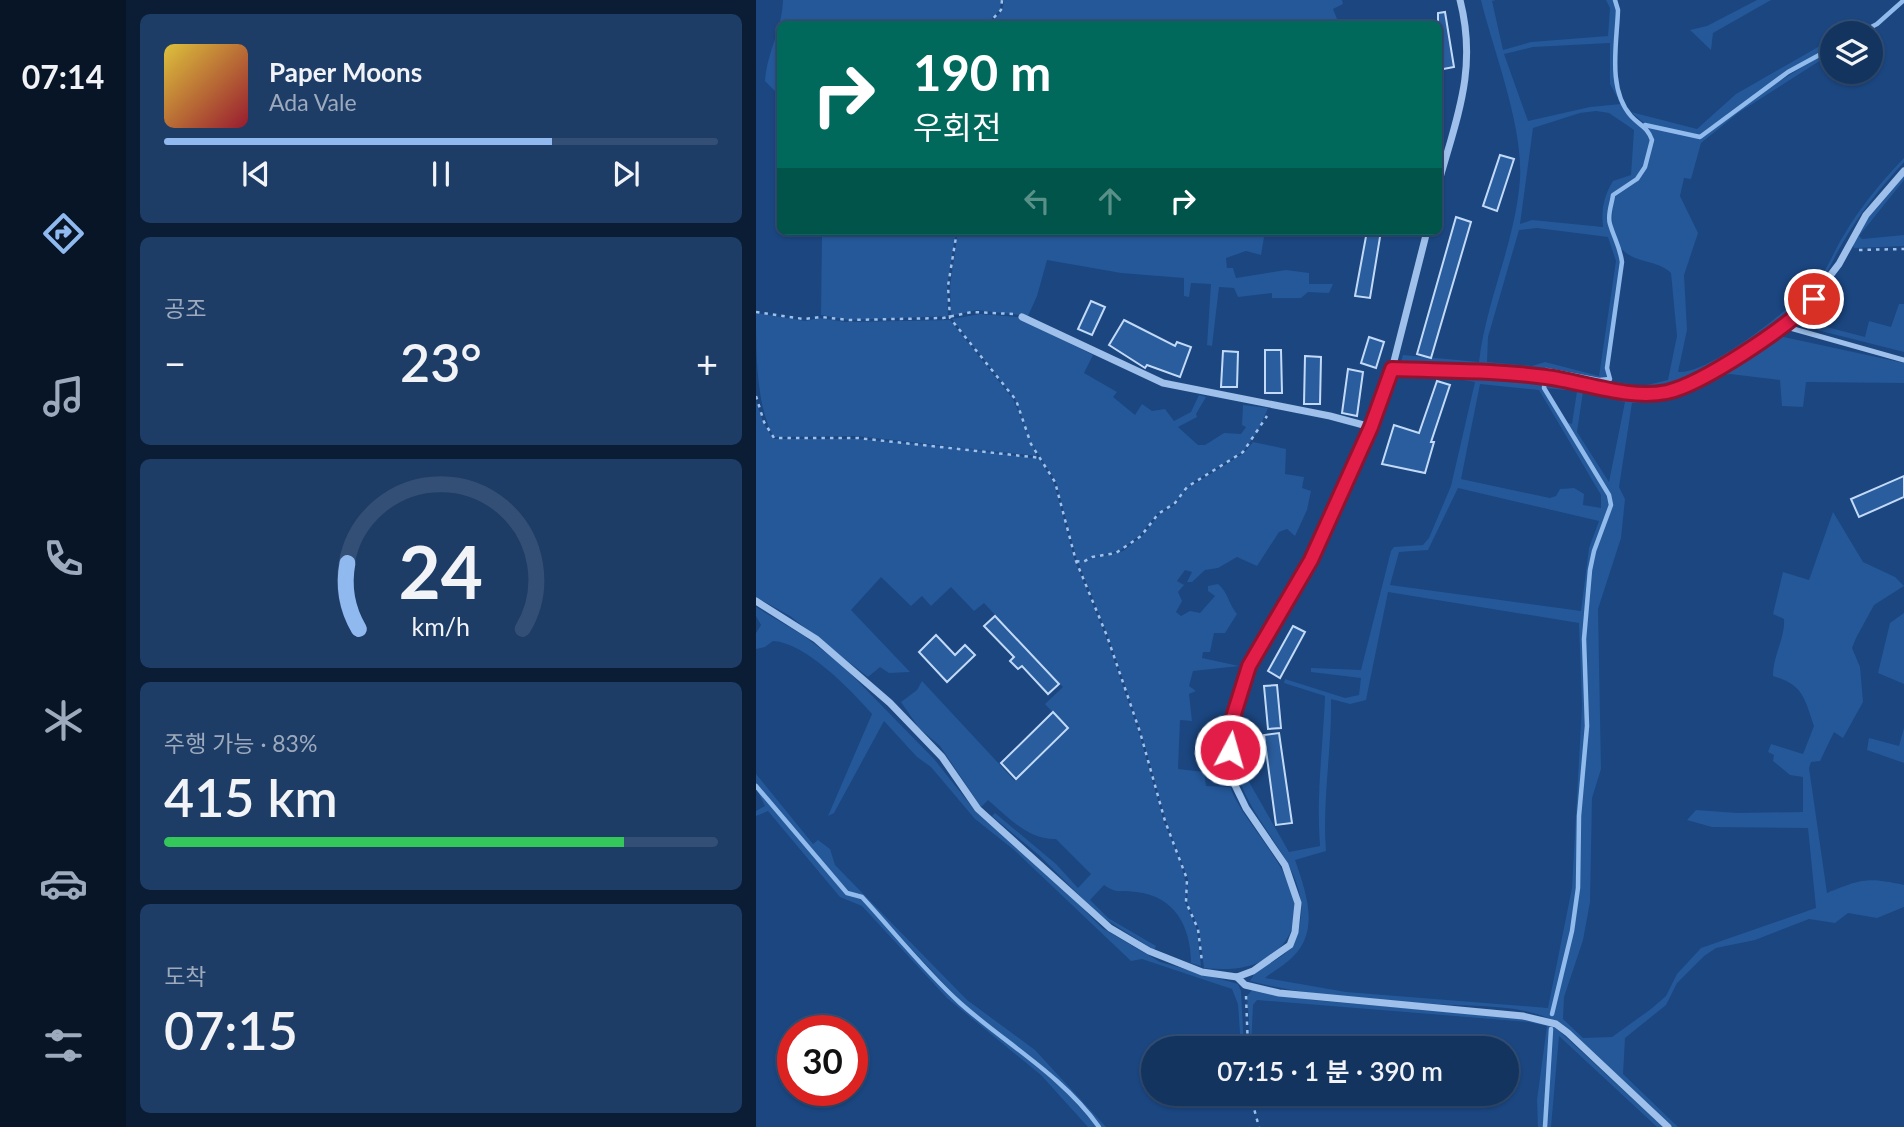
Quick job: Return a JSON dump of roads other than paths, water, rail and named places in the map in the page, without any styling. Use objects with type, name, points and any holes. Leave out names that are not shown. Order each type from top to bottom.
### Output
[{"type":"street","points":[[1442,172],[1466,85],[1468,56],[1460,0]]},
{"type":"street","points":[[1392,369],[1465,369],[1545,377],[1651,394],[1689,383],[1783,326],[1814,299],[1866,215],[1904,171]]},
{"type":"street","points":[[756,601],[817,639],[890,703],[942,757],[978,808],[1043,864],[1091,913],[1149,951],[1202,972],[1237,977],[1266,964],[1290,945],[1296,932],[1298,903],[1285,865],[1246,808],[1231,777],[1234,714],[1249,666],[1311,560],[1371,427],[1392,369],[1426,235]]},
{"type":"street","points":[[1022,317],[1163,383],[1270,407],[1330,416],[1371,427]]},
{"type":"street","points":[[1237,977],[1245,985],[1279,993],[1523,1016],[1546,1021],[1567,1033],[1668,1127]]},
{"type":"lane","points":[[1783,326],[1904,360]]},
{"type":"waterway","points":[[1552,1014],[1572,931],[1578,888],[1579,816],[1587,726],[1584,639],[1590,570],[1611,505],[1609,495],[1544,388],[1546,370],[1599,380],[1610,379],[1607,368],[1622,262],[1610,224],[1610,210],[1613,195],[1637,179],[1645,167],[1652,140],[1646,129],[1631,116],[1619,93],[1615,65],[1618,10],[1615,0]]},
{"type":"waterway","points":[[1880,21],[1904,0]]},
{"type":"waterway","points":[[1645,125],[1700,137],[1788,72],[1820,55]]},
{"type":"waterway","points":[[756,786],[847,893],[862,897],[947,991],[1068,1091],[1099,1127]]},
{"type":"waterway","points":[[1545,1127],[1551,1029]]}]
